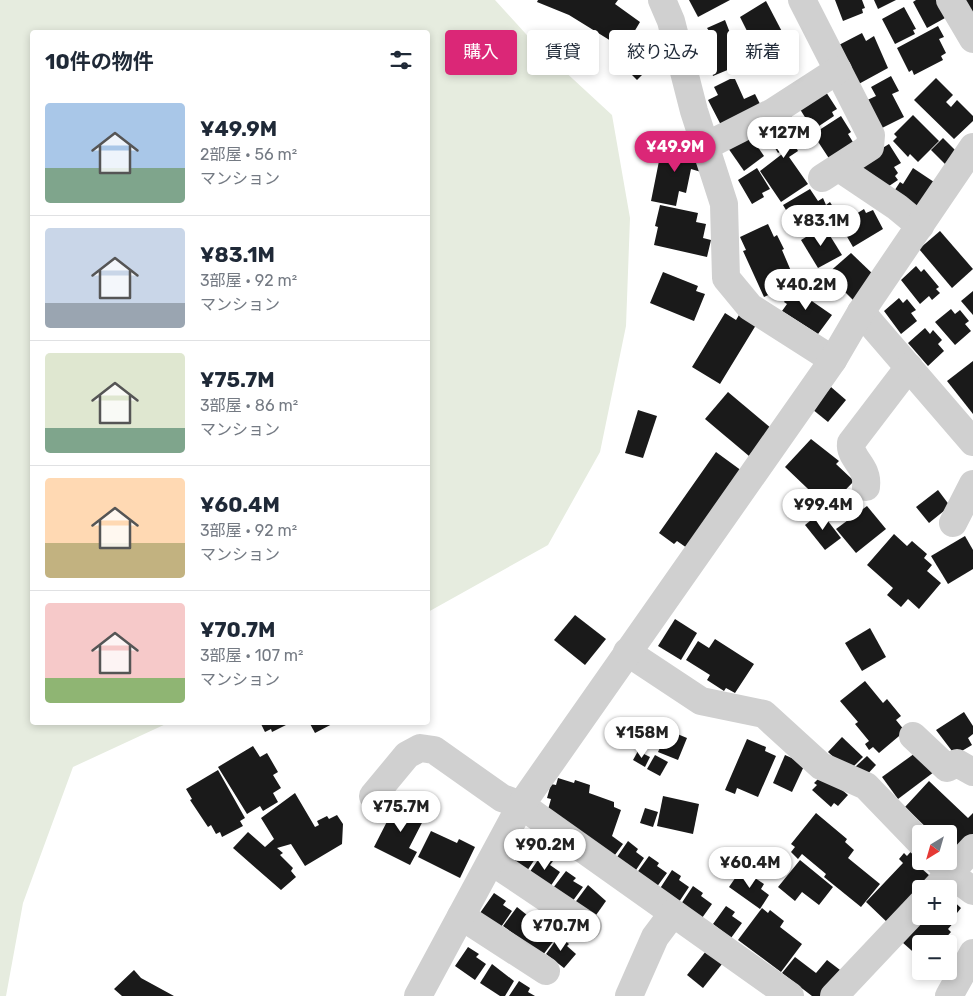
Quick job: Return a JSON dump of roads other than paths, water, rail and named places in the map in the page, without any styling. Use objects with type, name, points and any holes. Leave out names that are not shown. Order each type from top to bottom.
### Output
[{"type":"street","points":[[662,0],[671,21],[724,204],[726,278],[750,307],[833,360]]},
{"type":"street","points":[[802,0],[871,135],[870,147],[830,173],[897,207],[920,226]]},
{"type":"street","points":[[950,0],[973,39]]},
{"type":"street","points":[[706,146],[773,112],[838,70]]},
{"type":"street","points":[[418,996],[521,805],[833,360],[861,312],[973,147]]},
{"type":"street","points":[[861,312],[973,442]]},
{"type":"street","points":[[866,487],[866,472],[853,453],[851,443],[908,367]]},
{"type":"street","points":[[953,523],[973,484]]},
{"type":"street","points":[[627,652],[701,701],[764,714],[821,766],[866,786],[912,834]]},
{"type":"street","points":[[913,736],[947,768],[957,763],[973,772]]},
{"type":"street","points":[[373,796],[407,755],[420,748],[434,750],[502,798],[521,805],[790,996]]},
{"type":"street","points":[[973,848],[941,875],[973,891]]},
{"type":"street","points":[[491,860],[588,926]]},
{"type":"street","points":[[629,996],[655,937],[673,913]]},
{"type":"street","points":[[834,996],[912,914]]},
{"type":"street","points":[[461,916],[546,971]]},
{"type":"street","points":[[949,996],[973,953]]}]
